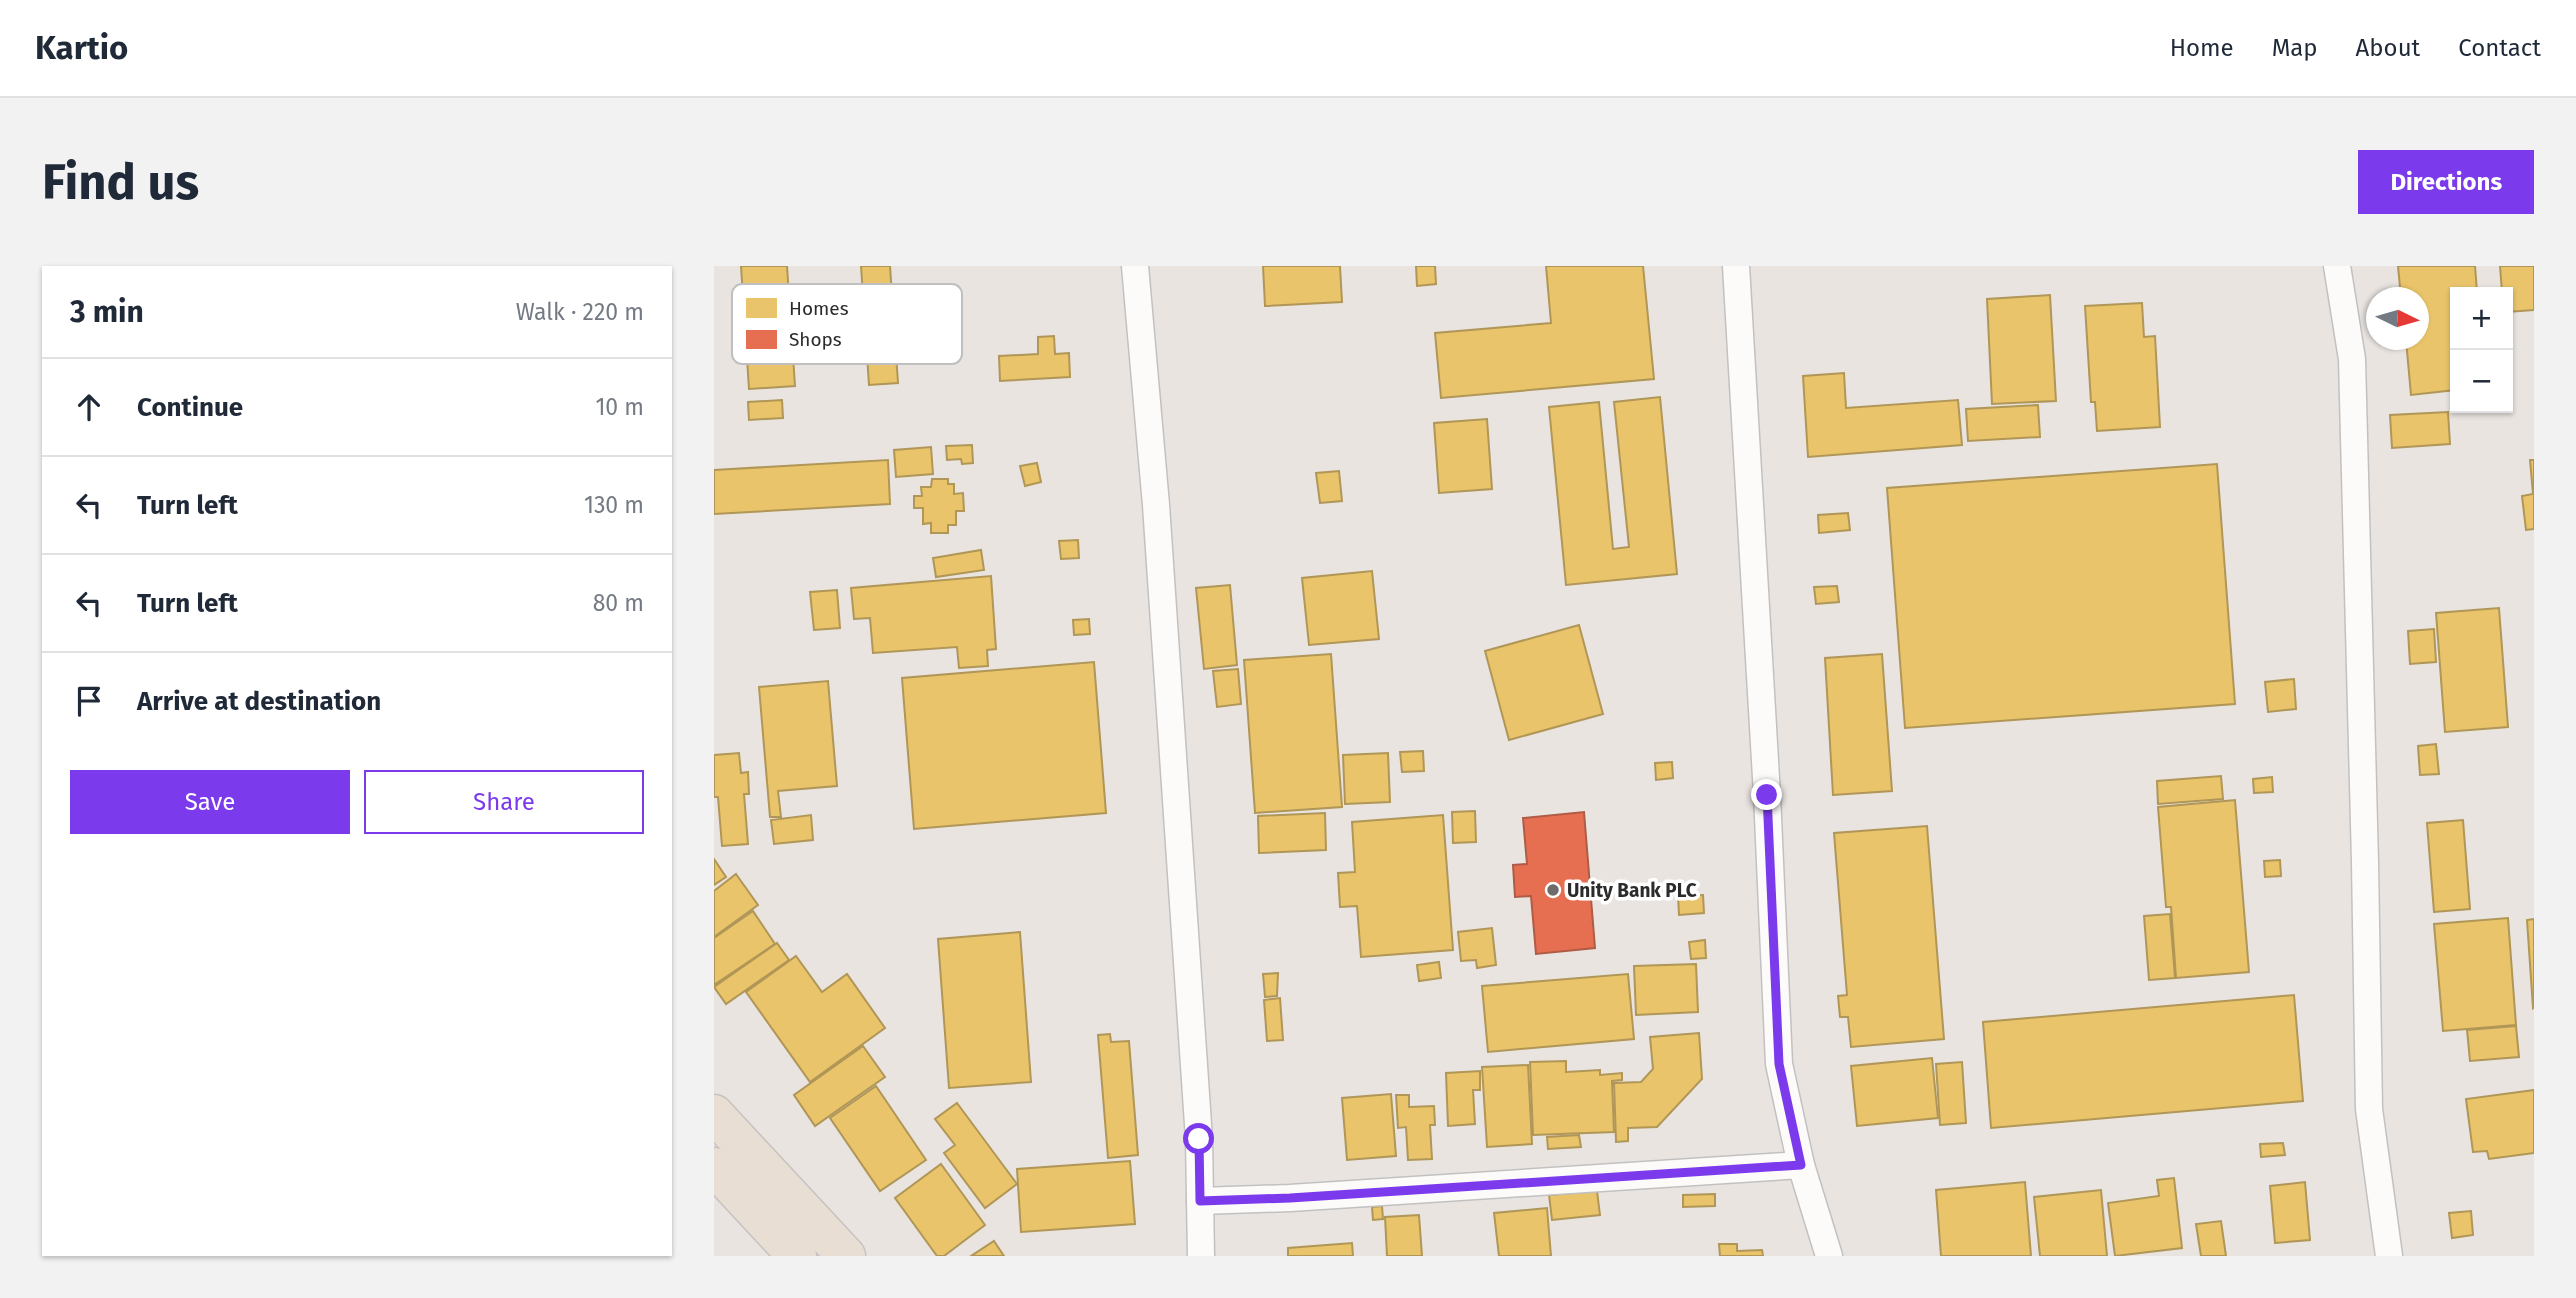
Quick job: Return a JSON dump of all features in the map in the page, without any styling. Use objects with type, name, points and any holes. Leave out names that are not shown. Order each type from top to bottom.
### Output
[{"type":"highway","points":[[714,1114],[846,1256]]},
{"type":"highway","points":[[714,1167],[797,1256]]},
{"type":"street","points":[[1135,266],[1156,505],[1199,1139],[1201,1256]]},
{"type":"street","points":[[1736,266],[1766,781],[1779,1064],[1801,1165],[1829,1256]]},
{"type":"street","points":[[2337,266],[2352,359],[2369,1109],[2389,1256]]},
{"type":"street","points":[[1200,1201],[1290,1198],[1801,1165]]},
{"type":"building: Homes","points":[[741,266],[787,266],[788,284],[742,284]]},
{"type":"building: Homes","points":[[861,266],[890,266],[891,284],[862,284]]},
{"type":"building: Homes","points":[[1263,266],[1340,266],[1342,302],[1265,306]]},
{"type":"building: Homes","points":[[1416,266],[1435,266],[1436,284],[1417,286]]},
{"type":"building: Homes","points":[[1546,266],[1643,266],[1654,379],[1441,398],[1435,333],[1551,323]]},
{"type":"building: Homes","points":[[2398,266],[2475,266],[2477,287],[2450,287],[2450,391],[2411,395],[2407,350],[2429,350],[2429,287],[2400,287]]},
{"type":"building: Homes","points":[[2500,266],[2534,266],[2534,310],[2513,312],[2513,287],[2502,287]]},
{"type":"building: Homes","points":[[2050,295],[2056,401],[1992,404],[1987,299]]},
{"type":"building: Homes","points":[[2142,303],[2144,337],[2155,336],[2160,427],[2097,431],[2095,402],[2091,402],[2085,306]]},
{"type":"building: Homes","points":[[1054,336],[1055,354],[1069,353],[1070,377],[1000,381],[999,356],[1038,354],[1038,337]]},
{"type":"building: Homes","points":[[747,364],[794,364],[795,386],[749,389]]},
{"type":"building: Homes","points":[[868,364],[897,364],[898,383],[869,385]]},
{"type":"building: Homes","points":[[1844,373],[1846,408],[1958,400],[1962,445],[1808,457],[1803,376]]},
{"type":"building: Homes","points":[[1660,397],[1677,574],[1566,585],[1549,407],[1599,402],[1613,549],[1629,547],[1614,402]]},
{"type":"building: Homes","points":[[782,400],[783,418],[749,420],[748,402]]},
{"type":"building: Homes","points":[[2038,405],[2040,437],[1968,441],[1966,409]]},
{"type":"building: Homes","points":[[2448,412],[2450,444],[2392,448],[2390,415]]},
{"type":"building: Homes","points":[[1487,419],[1492,489],[1439,493],[1434,423]]},
{"type":"building: Homes","points":[[972,445],[973,463],[962,464],[961,459],[947,460],[946,446]]},
{"type":"building: Homes","points":[[931,447],[933,474],[896,477],[894,450]]},
{"type":"building: Homes","points":[[888,460],[890,504],[714,514],[714,470]]},
{"type":"building: Homes","points":[[2530,460],[2534,460],[2534,529],[2526,530],[2522,496],[2533,494]]},
{"type":"building: Homes","points":[[1037,463],[1041,482],[1025,486],[1020,466]]},
{"type":"building: Homes","points":[[2217,464],[2235,704],[1905,728],[1887,488]]},
{"type":"building: Homes","points":[[1339,471],[1342,501],[1320,503],[1316,473]]},
{"type":"building: Homes","points":[[932,479],[948,479],[948,484],[954,484],[954,494],[963,493],[964,511],[956,511],[956,525],[948,525],[948,533],[931,533],[931,523],[923,524],[923,508],[914,508],[914,496],[922,496],[921,487],[931,487]]},
{"type":"building: Homes","points":[[1848,513],[1850,530],[1819,533],[1818,515]]},
{"type":"building: Homes","points":[[1078,540],[1079,558],[1061,559],[1059,541]]},
{"type":"building: Homes","points":[[981,550],[984,570],[936,577],[933,558]]},
{"type":"building: Homes","points":[[1372,571],[1379,639],[1309,645],[1302,578]]},
{"type":"building: Homes","points":[[991,576],[996,649],[987,650],[988,666],[959,668],[957,647],[873,653],[870,618],[854,619],[851,588]]},
{"type":"building: Homes","points":[[1230,585],[1237,665],[1204,669],[1196,588]]},
{"type":"building: Homes","points":[[1837,586],[1839,602],[1816,604],[1814,587]]},
{"type":"building: Homes","points":[[837,590],[840,628],[814,630],[810,592]]},
{"type":"building: Homes","points":[[2499,608],[2508,727],[2445,732],[2436,613]]},
{"type":"building: Homes","points":[[1089,619],[1090,634],[1074,635],[1073,620]]},
{"type":"building: Homes","points":[[1579,625],[1603,714],[1509,740],[1485,651]]},
{"type":"building: Homes","points":[[2434,629],[2436,662],[2410,664],[2408,631]]},
{"type":"building: Homes","points":[[1331,654],[1342,807],[1255,813],[1244,660]]},
{"type":"building: Homes","points":[[1882,654],[1892,791],[1833,795],[1825,658]]},
{"type":"building: Homes","points":[[1094,662],[1106,813],[914,829],[902,678]]},
{"type":"building: Homes","points":[[1238,669],[1241,704],[1217,707],[1213,671]]},
{"type":"building: Homes","points":[[2294,679],[2296,709],[2268,712],[2265,682]]},
{"type":"building: Homes","points":[[828,681],[837,786],[778,791],[781,817],[770,817],[759,687]]},
{"type":"building: Homes","points":[[2436,744],[2439,774],[2420,775],[2418,746]]},
{"type":"building: Homes","points":[[1423,751],[1424,771],[1402,772],[1400,752]]},
{"type":"building: Homes","points":[[739,753],[741,773],[748,772],[749,794],[744,794],[748,844],[722,846],[718,797],[714,797],[714,755]]},
{"type":"building: Homes","points":[[1388,753],[1390,802],[1345,804],[1343,755]]},
{"type":"building: Homes","points":[[1672,762],[1673,778],[1656,780],[1655,763]]},
{"type":"building: Homes","points":[[2221,776],[2223,799],[2158,804],[2157,781]]},
{"type":"building: Homes","points":[[2272,777],[2273,792],[2254,793],[2253,779]]},
{"type":"building: Homes","points":[[2235,800],[2249,972],[2176,978],[2171,907],[2166,907],[2158,807]]},
{"type":"building: Homes","points":[[1475,811],[1476,842],[1453,843],[1452,812]]},
{"type":"building: Homes","points":[[1325,813],[1326,850],[1259,853],[1258,816]]},
{"type":"building: Homes","points":[[811,815],[813,840],[774,844],[771,820]]},
{"type":"building: Homes","points":[[1443,815],[1453,950],[1361,957],[1357,906],[1340,907],[1338,873],[1355,872],[1352,822]]},
{"type":"building: Homes","points":[[2463,820],[2470,909],[2434,912],[2427,823]]},
{"type":"building: Homes","points":[[1927,826],[1944,1039],[1851,1047],[1848,1017],[1840,1017],[1838,996],[1847,995],[1834,833]]},
{"type":"building: Homes","points":[[714,859],[726,877],[714,885]]},
{"type":"building: Homes","points":[[2280,860],[2281,876],[2265,877],[2264,861]]},
{"type":"building: Homes","points":[[736,874],[758,905],[714,937],[714,891]]},
{"type":"building: Homes","points":[[1703,895],[1704,913],[1679,915],[1678,896]]},
{"type":"building: Homes","points":[[753,911],[775,944],[714,985],[714,938]]},
{"type":"building: Homes","points":[[2170,914],[2175,978],[2149,980],[2144,916]]},
{"type":"building: Homes","points":[[2508,918],[2516,1025],[2443,1031],[2434,924]]},
{"type":"building: Homes","points":[[2534,919],[2534,1007],[2533,1008],[2527,920]]},
{"type":"building: Homes","points":[[1492,928],[1496,965],[1477,968],[1476,960],[1461,961],[1458,932]]},
{"type":"building: Homes","points":[[1020,932],[1031,1082],[949,1088],[938,939]]},
{"type":"building: Homes","points":[[1705,940],[1706,958],[1691,959],[1689,942]]},
{"type":"building: Homes","points":[[777,943],[789,960],[726,1004],[714,987]]},
{"type":"building: Homes","points":[[796,956],[822,992],[847,974],[885,1028],[810,1082],[746,992]]},
{"type":"building: Homes","points":[[1439,962],[1441,978],[1419,981],[1417,965]]},
{"type":"building: Homes","points":[[1696,964],[1698,1012],[1636,1015],[1634,966]]},
{"type":"building: Homes","points":[[1278,973],[1277,996],[1265,997],[1263,974]]},
{"type":"building: Homes","points":[[1628,974],[1634,1039],[1488,1052],[1482,986]]},
{"type":"building: Homes","points":[[2294,995],[2303,1101],[1991,1128],[1983,1022]]},
{"type":"building: Homes","points":[[1280,998],[1283,1040],[1267,1041],[1264,1000]]},
{"type":"building: Homes","points":[[2516,1026],[2519,1057],[2470,1061],[2467,1030]]},
{"type":"building: Homes","points":[[1699,1033],[1702,1079],[1657,1127],[1628,1128],[1628,1141],[1616,1142],[1614,1083],[1641,1082],[1653,1069],[1650,1037]]},
{"type":"building: Homes","points":[[1110,1034],[1111,1042],[1129,1041],[1138,1155],[1108,1158],[1098,1035]]},
{"type":"building: Homes","points":[[863,1046],[885,1077],[815,1126],[794,1095]]},
{"type":"building: Homes","points":[[1932,1058],[1938,1118],[1857,1126],[1851,1066]]},
{"type":"building: Homes","points":[[1566,1061],[1566,1072],[1600,1070],[1600,1075],[1622,1073],[1622,1080],[1612,1081],[1614,1132],[1533,1135],[1530,1062]]},
{"type":"building: Homes","points":[[1962,1062],[1966,1123],[1940,1125],[1936,1064]]},
{"type":"building: Homes","points":[[1528,1065],[1532,1144],[1487,1147],[1482,1067]]},
{"type":"building: Homes","points":[[1480,1071],[1480,1090],[1473,1090],[1475,1124],[1448,1126],[1446,1073]]},
{"type":"building: Homes","points":[[876,1086],[926,1160],[880,1191],[830,1118]]},
{"type":"building: Homes","points":[[2534,1090],[2534,1153],[2489,1159],[2487,1151],[2473,1152],[2466,1099]]},
{"type":"building: Homes","points":[[1391,1094],[1396,1156],[1347,1160],[1342,1098]]},
{"type":"building: Homes","points":[[1396,1095],[1409,1095],[1409,1107],[1434,1106],[1435,1125],[1430,1125],[1432,1159],[1408,1160],[1406,1127],[1398,1128]]},
{"type":"building: Homes","points":[[957,1103],[1017,1184],[985,1208],[944,1153],[955,1145],[935,1119]]},
{"type":"building: Homes","points":[[1579,1135],[1581,1147],[1548,1149],[1547,1137]]},
{"type":"building: Homes","points":[[2283,1143],[2285,1155],[2261,1157],[2260,1144]]},
{"type":"building: Homes","points":[[1130,1161],[1135,1224],[1021,1232],[1017,1169]]},
{"type":"building: Homes","points":[[941,1164],[985,1225],[944,1256],[937,1256],[895,1198]]},
{"type":"building: Homes","points":[[2174,1178],[2182,1248],[2115,1256],[2108,1203],[2159,1196],[2157,1180]]},
{"type":"building: Homes","points":[[2025,1182],[2031,1256],[1941,1256],[1936,1190]]},
{"type":"building: Homes","points":[[2305,1182],[2310,1240],[2275,1243],[2270,1186]]},
{"type":"building: Homes","points":[[2101,1190],[2107,1256],[2040,1256],[2034,1197]]},
{"type":"building: Homes","points":[[1597,1191],[1600,1215],[1552,1220],[1549,1195]]},
{"type":"building: Homes","points":[[1715,1194],[1715,1206],[1683,1207],[1683,1195]]},
{"type":"building: Homes","points":[[1382,1206],[1383,1219],[1373,1220],[1372,1207]]},
{"type":"building: Homes","points":[[1547,1208],[1551,1256],[1499,1256],[1494,1213]]},
{"type":"building: Homes","points":[[2471,1211],[2473,1235],[2452,1238],[2449,1213]]},
{"type":"building: Homes","points":[[1419,1215],[1422,1256],[1387,1256],[1385,1217]]},
{"type":"building: Homes","points":[[2221,1221],[2226,1256],[2201,1256],[2196,1224]]},
{"type":"building: Homes","points":[[994,1241],[1004,1256],[971,1256]]},
{"type":"building: Homes","points":[[1352,1243],[1353,1256],[1288,1256],[1288,1248]]},
{"type":"building: Homes","points":[[1719,1244],[1737,1244],[1737,1251],[1762,1250],[1763,1256],[1720,1256]]},
{"type":"building: Shops","points":[[1584,812],[1595,948],[1536,954],[1531,896],[1515,897],[1513,865],[1527,864],[1523,818]]},
{"type":"place","name":"Unity Bank PLC","points":[[1553,890]]},
{"type":"route","points":[[1199,1139],[1200,1201],[1290,1198],[1801,1165],[1779,1064],[1767,795]]}]
